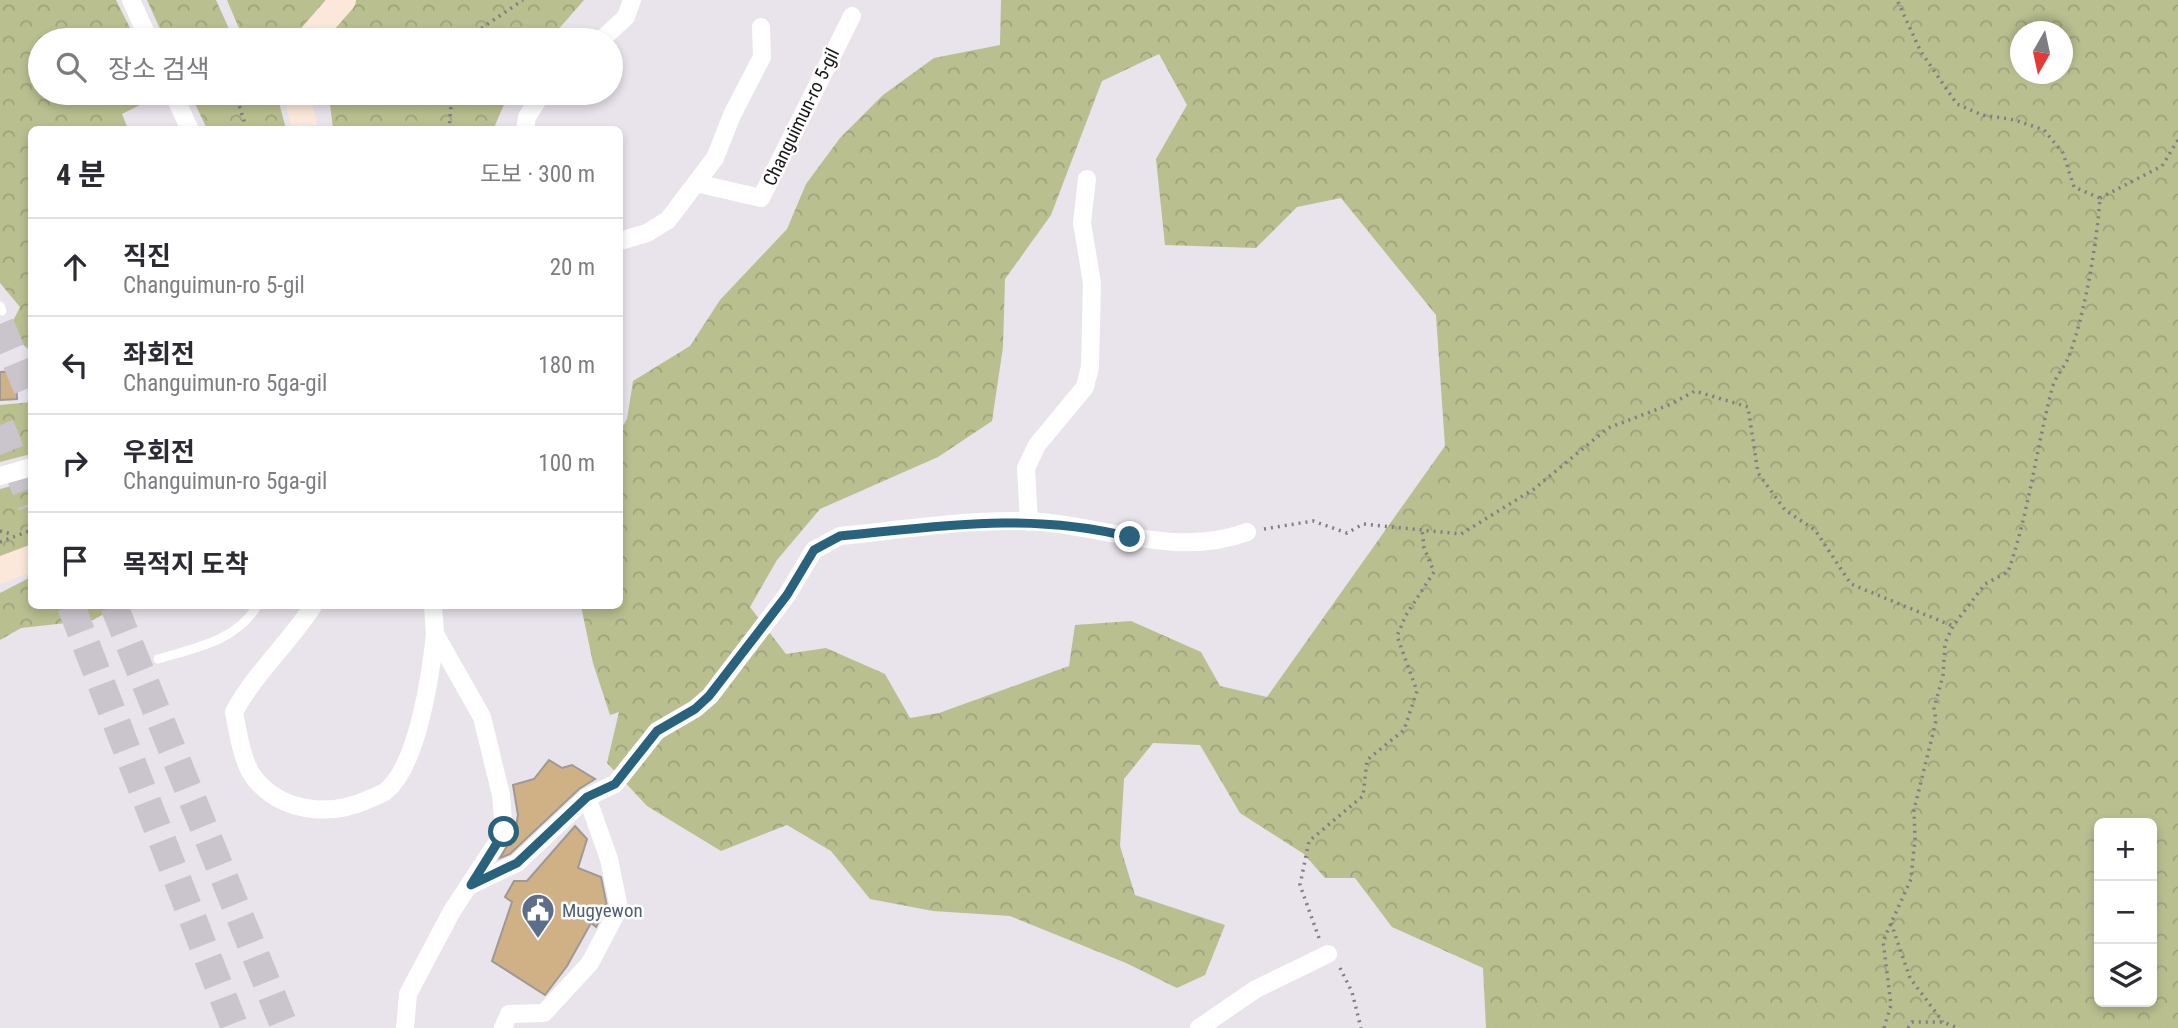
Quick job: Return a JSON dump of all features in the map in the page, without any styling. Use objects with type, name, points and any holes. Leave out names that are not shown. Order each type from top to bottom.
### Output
[{"type":"street","points":[[131,0],[144,28]]},
{"type":"street","points":[[318,28],[343,0]]},
{"type":"street","points":[[614,28],[626,17],[632,0]]},
{"type":"street","name":"Changuimun-ro 5-gil","points":[[696,183],[761,198],[852,16]]},
{"type":"street","points":[[623,240],[647,233],[668,220],[715,158],[732,115],[762,57],[761,27]]},
{"type":"street","points":[[179,105],[188,126]]},
{"type":"street","points":[[299,105],[304,126]]},
{"type":"street","points":[[526,126],[527,117],[534,105]]},
{"type":"street","points":[[1029,522],[1026,468],[1037,445],[1085,387],[1090,367],[1092,283],[1082,223],[1087,179]]},
{"type":"street","points":[[0,476],[28,468]]},
{"type":"street","points":[[471,885],[517,863],[587,797],[615,784],[657,731],[695,709],[709,696],[787,595],[814,550],[840,536],[972,523],[1029,522],[1093,528],[1178,544],[1230,538],[1247,532]]},
{"type":"street","points":[[0,570],[28,560]]},
{"type":"street","points":[[311,609],[247,688],[234,712],[253,776],[273,797],[307,809],[346,809],[387,791],[406,762],[430,686],[435,634],[433,609]]},
{"type":"street","points":[[405,1028],[408,994],[452,911],[504,832],[501,795],[482,717],[435,634]]},
{"type":"street","points":[[503,1028],[509,1014],[544,1013],[590,963],[619,908],[608,859],[587,797]]},
{"type":"street","points":[[1199,1028],[1256,989],[1326,955]]},
{"type":"lane","points":[[158,659],[224,639],[251,616],[255,609]]},
{"type":"path","points":[[483,27],[523,0]]},
{"type":"path","points":[[1897,0],[1921,52],[1956,104],[1982,115],[2044,130],[2063,153],[2074,187],[2100,198]]},
{"type":"path","points":[[239,105],[246,126]]},
{"type":"path","points":[[449,126],[451,105]]},
{"type":"path","points":[[2100,198],[2162,166],[2178,141]]},
{"type":"path","points":[[1884,1028],[1891,1005],[1883,940],[1911,879],[1915,838],[1914,810],[1936,721],[1934,708],[1943,676],[1945,643],[1985,584],[2008,572],[2015,553],[2053,384],[2069,357],[2098,233],[2100,198]]},
{"type":"path","points":[[1247,532],[1313,521],[1346,533],[1363,524],[1461,534],[1534,489],[1608,428],[1671,404],[1695,391],[1748,407],[1758,473],[1785,510],[1815,530],[1851,584],[1904,603],[1954,626]]},
{"type":"path","points":[[1361,1028],[1346,975],[1326,955],[1300,885],[1309,841],[1363,796],[1367,760],[1404,730],[1417,691],[1397,636],[1406,615],[1434,572],[1424,548],[1422,529]]},
{"type":"path","points":[[0,531],[14,535]]},
{"type":"path","points":[[0,542],[28,531]]},
{"type":"path","points":[[1891,923],[1910,978],[1944,1022]]},
{"type":"path","points":[[1908,1028],[1912,1022],[1944,1022],[1958,1028]]},
{"type":"green space","points":[[0,0],[116,0],[130,28],[28,28],[28,105],[140,105],[122,114],[127,126],[28,126],[28,349],[8,331],[20,307],[0,283]]},
{"type":"green space","points":[[147,0],[216,0],[229,28],[160,28]]},
{"type":"green space","points":[[227,0],[584,0],[560,28],[239,28]]},
{"type":"green space","points":[[1001,0],[2178,0],[2178,1028],[1486,1028],[1483,968],[1392,927],[1355,878],[1325,878],[1304,854],[1240,813],[1200,745],[1153,743],[1124,779],[1120,846],[1135,895],[1225,925],[1205,975],[1177,988],[1126,963],[1010,916],[933,911],[870,899],[831,851],[787,825],[721,851],[647,806],[607,763],[619,712],[610,715],[593,663],[582,609],[623,609],[623,426],[627,419],[633,381],[690,346],[720,300],[787,229],[806,184],[840,138],[883,95],[934,58],[1000,45]],"holes":[[[1159,54],[1187,105],[1156,159],[1165,245],[1256,248],[1297,207],[1341,198],[1436,315],[1445,446],[1267,697],[1220,686],[1201,652],[1131,621],[1075,625],[1069,666],[939,713],[910,718],[885,674],[826,648],[786,654],[750,607],[777,560],[820,509],[938,457],[992,421],[1003,347],[1005,279],[1051,215],[1102,81]]]},
{"type":"green space","points":[[196,105],[280,105],[285,126],[206,126]]},
{"type":"green space","points":[[330,105],[504,105],[495,126],[333,126]]},
{"type":"green space","points":[[28,402],[28,455],[0,462],[0,405]]},
{"type":"green space","points":[[28,482],[28,546],[0,559],[0,489]]},
{"type":"green space","points":[[28,579],[28,609],[113,609],[93,620],[21,628],[0,640],[0,593]]},
{"type":"building","points":[[16,371],[17,399],[0,400],[0,372]]},
{"type":"building","points":[[549,760],[562,768],[572,765],[595,779],[579,789],[510,854],[500,858],[515,832],[518,815],[513,785],[534,779]]},
{"type":"building","points":[[575,826],[587,839],[578,868],[601,877],[607,906],[596,927],[591,923],[567,966],[545,995],[492,961],[512,902],[505,897],[514,881],[527,881]]},
{"type":"tunnel","points":[[0,324],[28,390]]},
{"type":"tunnel","points":[[0,425],[28,495]]},
{"type":"tunnel","points":[[72,609],[235,1028]]},
{"type":"tunnel","points":[[115,609],[285,1028]]},
{"type":"place","name":"Mugyewon","points":[[538,940]]},
{"type":"route","points":[[504,832],[471,885],[517,863],[587,797],[615,784],[657,731],[695,709],[709,696],[764,621],[787,595],[814,550],[840,536],[972,523],[1023,521],[1093,528],[1130,537]]}]
